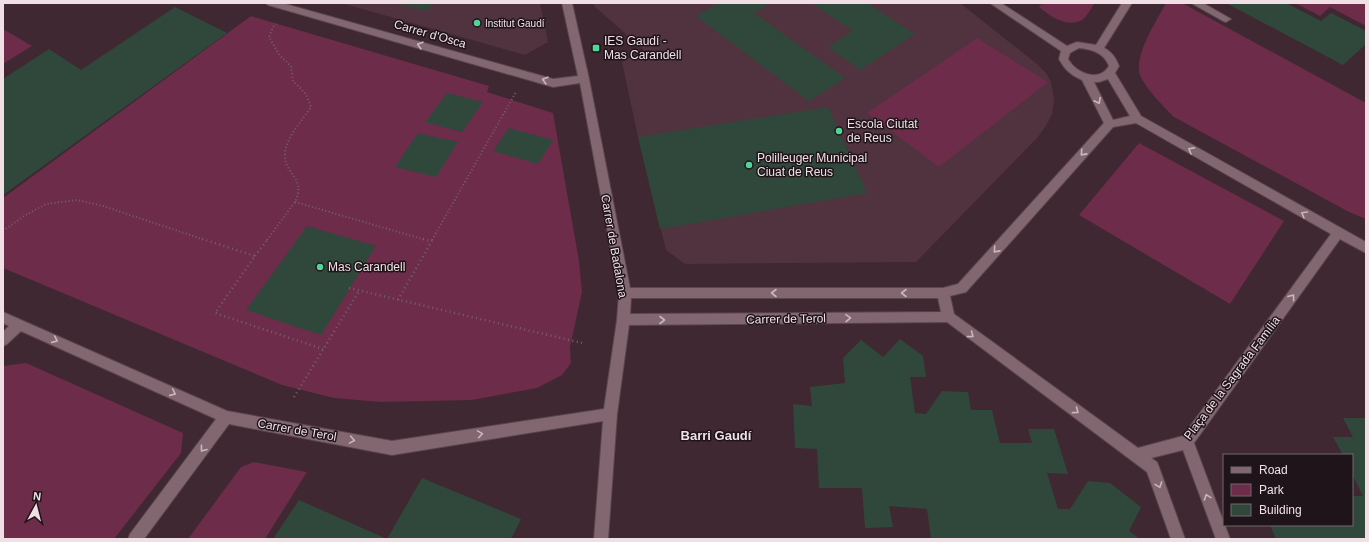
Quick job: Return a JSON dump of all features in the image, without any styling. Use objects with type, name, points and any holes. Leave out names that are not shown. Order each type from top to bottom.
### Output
[{"type":"street","name":"Carrer d'Osca","points":[[271,3],[553,82],[584,78]]},
{"type":"street","name":"Carrer de Badalona","points":[[567,3],[584,78],[625,293],[623,320],[610,414],[601,539]]},
{"type":"street","points":[[995,3],[1066,50]]},
{"type":"street","points":[[1098,49],[1127,3]]},
{"type":"street","points":[[1196,3],[1226,19]]},
{"type":"street","points":[[1077,45],[1084,45],[1098,49],[1109,56],[1113,61],[1114,66],[1110,74],[1100,78],[1086,77],[1078,74],[1066,65],[1063,60],[1066,50],[1077,45]]},
{"type":"street","points":[[1110,74],[1137,119],[1366,248]]},
{"type":"street","points":[[1086,77],[1110,124]]},
{"type":"street","points":[[625,293],[943,293],[962,288],[1110,124],[1137,119]]},
{"type":"street","name":"Plaça de la Sagrada Família","points":[[1136,455],[1187,442],[1338,233]]},
{"type":"street","points":[[943,293],[949,317],[1152,467],[1178,539]]},
{"type":"street","name":"Carrer de Terol","points":[[3,316],[226,417],[392,448],[610,414]]},
{"type":"street","name":"Carrer de Terol","points":[[623,320],[949,317]]},
{"type":"street","points":[[3,340],[19,324]]},
{"type":"street","points":[[135,539],[226,417]]},
{"type":"street","points":[[1187,442],[1223,539]]},
{"type":"path","points":[[282,20],[273,26],[269,37],[280,56],[291,66],[293,81],[306,94],[311,107],[287,146],[285,153],[286,163],[299,186],[299,192],[295,202],[215,313],[323,349]]},
{"type":"path","points":[[398,300],[517,90]]},
{"type":"path","points":[[3,231],[24,216],[46,204],[77,200],[103,206],[255,256]]},
{"type":"path","points":[[295,202],[432,241]]},
{"type":"path","points":[[349,288],[582,343]]},
{"type":"path","points":[[294,397],[358,291]]},
{"type":"shaded area","name":"Institut Gaudí","points":[[341,3],[540,3],[548,42],[525,55]]},
{"type":"shaded area","name":"Escola Ciutat de Reus","points":[[593,3],[960,3],[1037,64],[1046,73],[1051,82],[1054,100],[1052,114],[1038,137],[916,262],[685,264],[666,250],[638,137],[622,62],[644,50],[594,6]]},
{"type":"green space","points":[[1042,3],[1095,3],[1084,19],[1070,23],[1059,20],[1048,14],[1039,7]]},
{"type":"green space","points":[[1166,3],[1182,3],[1366,103],[1366,219],[1349,212],[1174,117],[1159,102],[1140,76],[1139,63],[1148,36]]},
{"type":"green space","points":[[1295,3],[1366,3],[1366,26],[1330,7],[1320,16]]},
{"type":"green space","points":[[251,16],[489,86],[487,92],[553,113],[579,261],[582,292],[570,347],[571,363],[562,375],[537,388],[472,400],[381,402],[334,398],[282,385],[3,268],[3,198]]},
{"type":"green space","points":[[3,29],[32,46],[3,64]]},
{"type":"green space","points":[[977,38],[1048,82],[939,167],[867,113]]},
{"type":"green space","points":[[1139,143],[1284,221],[1230,304],[1079,215]]},
{"type":"green space","points":[[26,363],[183,433],[181,453],[114,539],[3,539],[3,366]]},
{"type":"green space","points":[[254,462],[307,472],[265,539],[188,539],[241,467]]},
{"type":"building","points":[[396,3],[433,3],[426,11]]},
{"type":"building","points":[[718,3],[771,3],[754,13],[845,78],[809,101],[696,16]]},
{"type":"building","points":[[811,3],[867,3],[915,34],[860,70],[828,47],[853,31]]},
{"type":"building","points":[[1226,3],[1286,3],[1321,21],[1331,13],[1366,31],[1366,44],[1343,65]]},
{"type":"building","points":[[175,7],[227,33],[3,195],[3,79],[49,49],[81,70]]},
{"type":"building","points":[[447,93],[483,102],[462,132],[425,122]]},
{"type":"building","name":"Polilleuger Municipal Ciuat de Reus","points":[[828,107],[867,193],[660,229],[638,137]]},
{"type":"building","points":[[509,128],[553,140],[538,164],[493,151]]},
{"type":"building","points":[[418,133],[458,142],[436,177],[395,167]]},
{"type":"building","name":"Mas Carandell","points":[[307,226],[376,246],[321,335],[246,310]]},
{"type":"building","points":[[900,339],[923,356],[926,377],[910,377],[915,413],[926,414],[942,391],[968,392],[971,410],[992,410],[1000,443],[1032,443],[1028,429],[1054,429],[1068,474],[1047,473],[1058,509],[1070,509],[1088,481],[1110,483],[1141,507],[1129,531],[1140,539],[931,539],[927,509],[889,506],[893,527],[865,528],[862,488],[819,488],[817,449],[795,448],[793,404],[812,406],[810,387],[845,383],[843,358],[861,340],[883,357]]},
{"type":"building","points":[[1343,418],[1366,418],[1366,539],[1276,539],[1270,526],[1353,526],[1353,496],[1363,496],[1353,476],[1353,454],[1342,454],[1333,437],[1353,437]]},
{"type":"building","points":[[422,478],[521,519],[511,539],[387,539]]},
{"type":"building","points":[[299,500],[387,539],[273,539]]},
{"type":"place","name":"Institut Gaudí","points":[[477,23]]},
{"type":"place","name":"IES Gaudí - Mas Carandell","points":[[596,48]]},
{"type":"place","name":"Escola Ciutat de Reus","points":[[839,131]]},
{"type":"place","name":"Polilleuger Municipal Ciuat de Reus","points":[[749,165]]},
{"type":"place","name":"Mas Carandell","points":[[320,267]]},
{"type":"district","name":"Barri Gaudí","points":[[716,435]]}]
